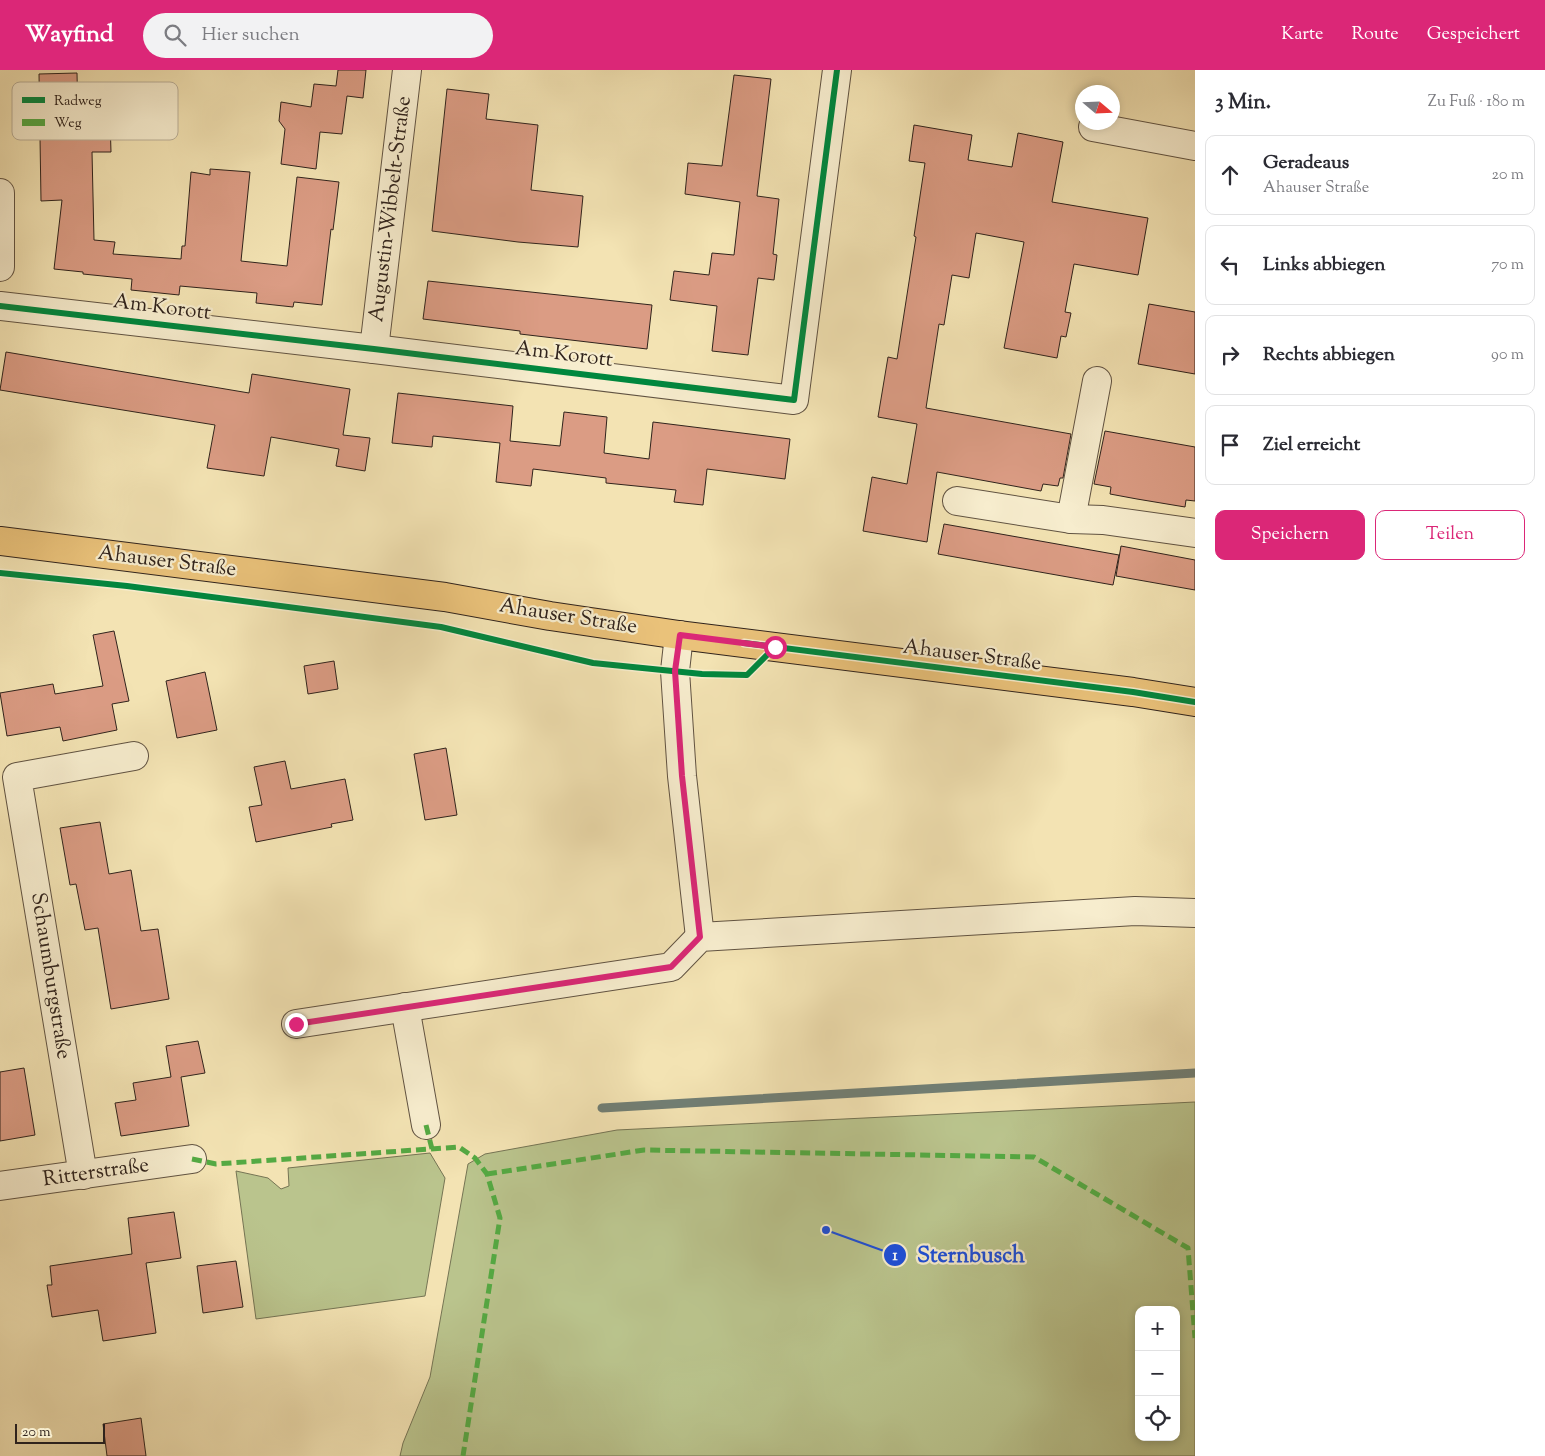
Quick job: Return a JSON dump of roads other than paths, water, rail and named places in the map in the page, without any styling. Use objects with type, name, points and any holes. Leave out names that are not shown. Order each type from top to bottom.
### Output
[{"type":"main road","name":"Ahauser Straße","points":[[0,541],[445,597],[550,616],[680,635],[1133,692],[1195,702]]},
{"type":"street","name":"Augustin-Wibbelt-Straße","points":[[374,348],[407,70]]},
{"type":"street","name":"Am Korott","points":[[0,306],[374,348],[794,400],[837,70]]},
{"type":"street","points":[[1109,130],[1195,146]]},
{"type":"street","points":[[0,193],[0,267]]},
{"type":"street","points":[[1071,519],[1097,381]]},
{"type":"street","points":[[957,501],[1071,519],[1103,520],[1195,533]]},
{"type":"street","points":[[680,635],[675,671],[682,776],[700,937]]},
{"type":"street","name":"Schaumburgstraße","points":[[83,1175],[9,778],[134,756]]},
{"type":"street","points":[[296,1024],[671,967],[700,937],[1135,911],[1195,914]]},
{"type":"street","points":[[405,1007],[426,1125]]},
{"type":"street","name":"Ritterstraße","points":[[0,1186],[192,1159]]},
{"type":"waterway","points":[[602,1108],[1195,1073]]},
{"type":"place","name":"Sternbusch","points":[[826,1230]]}]
